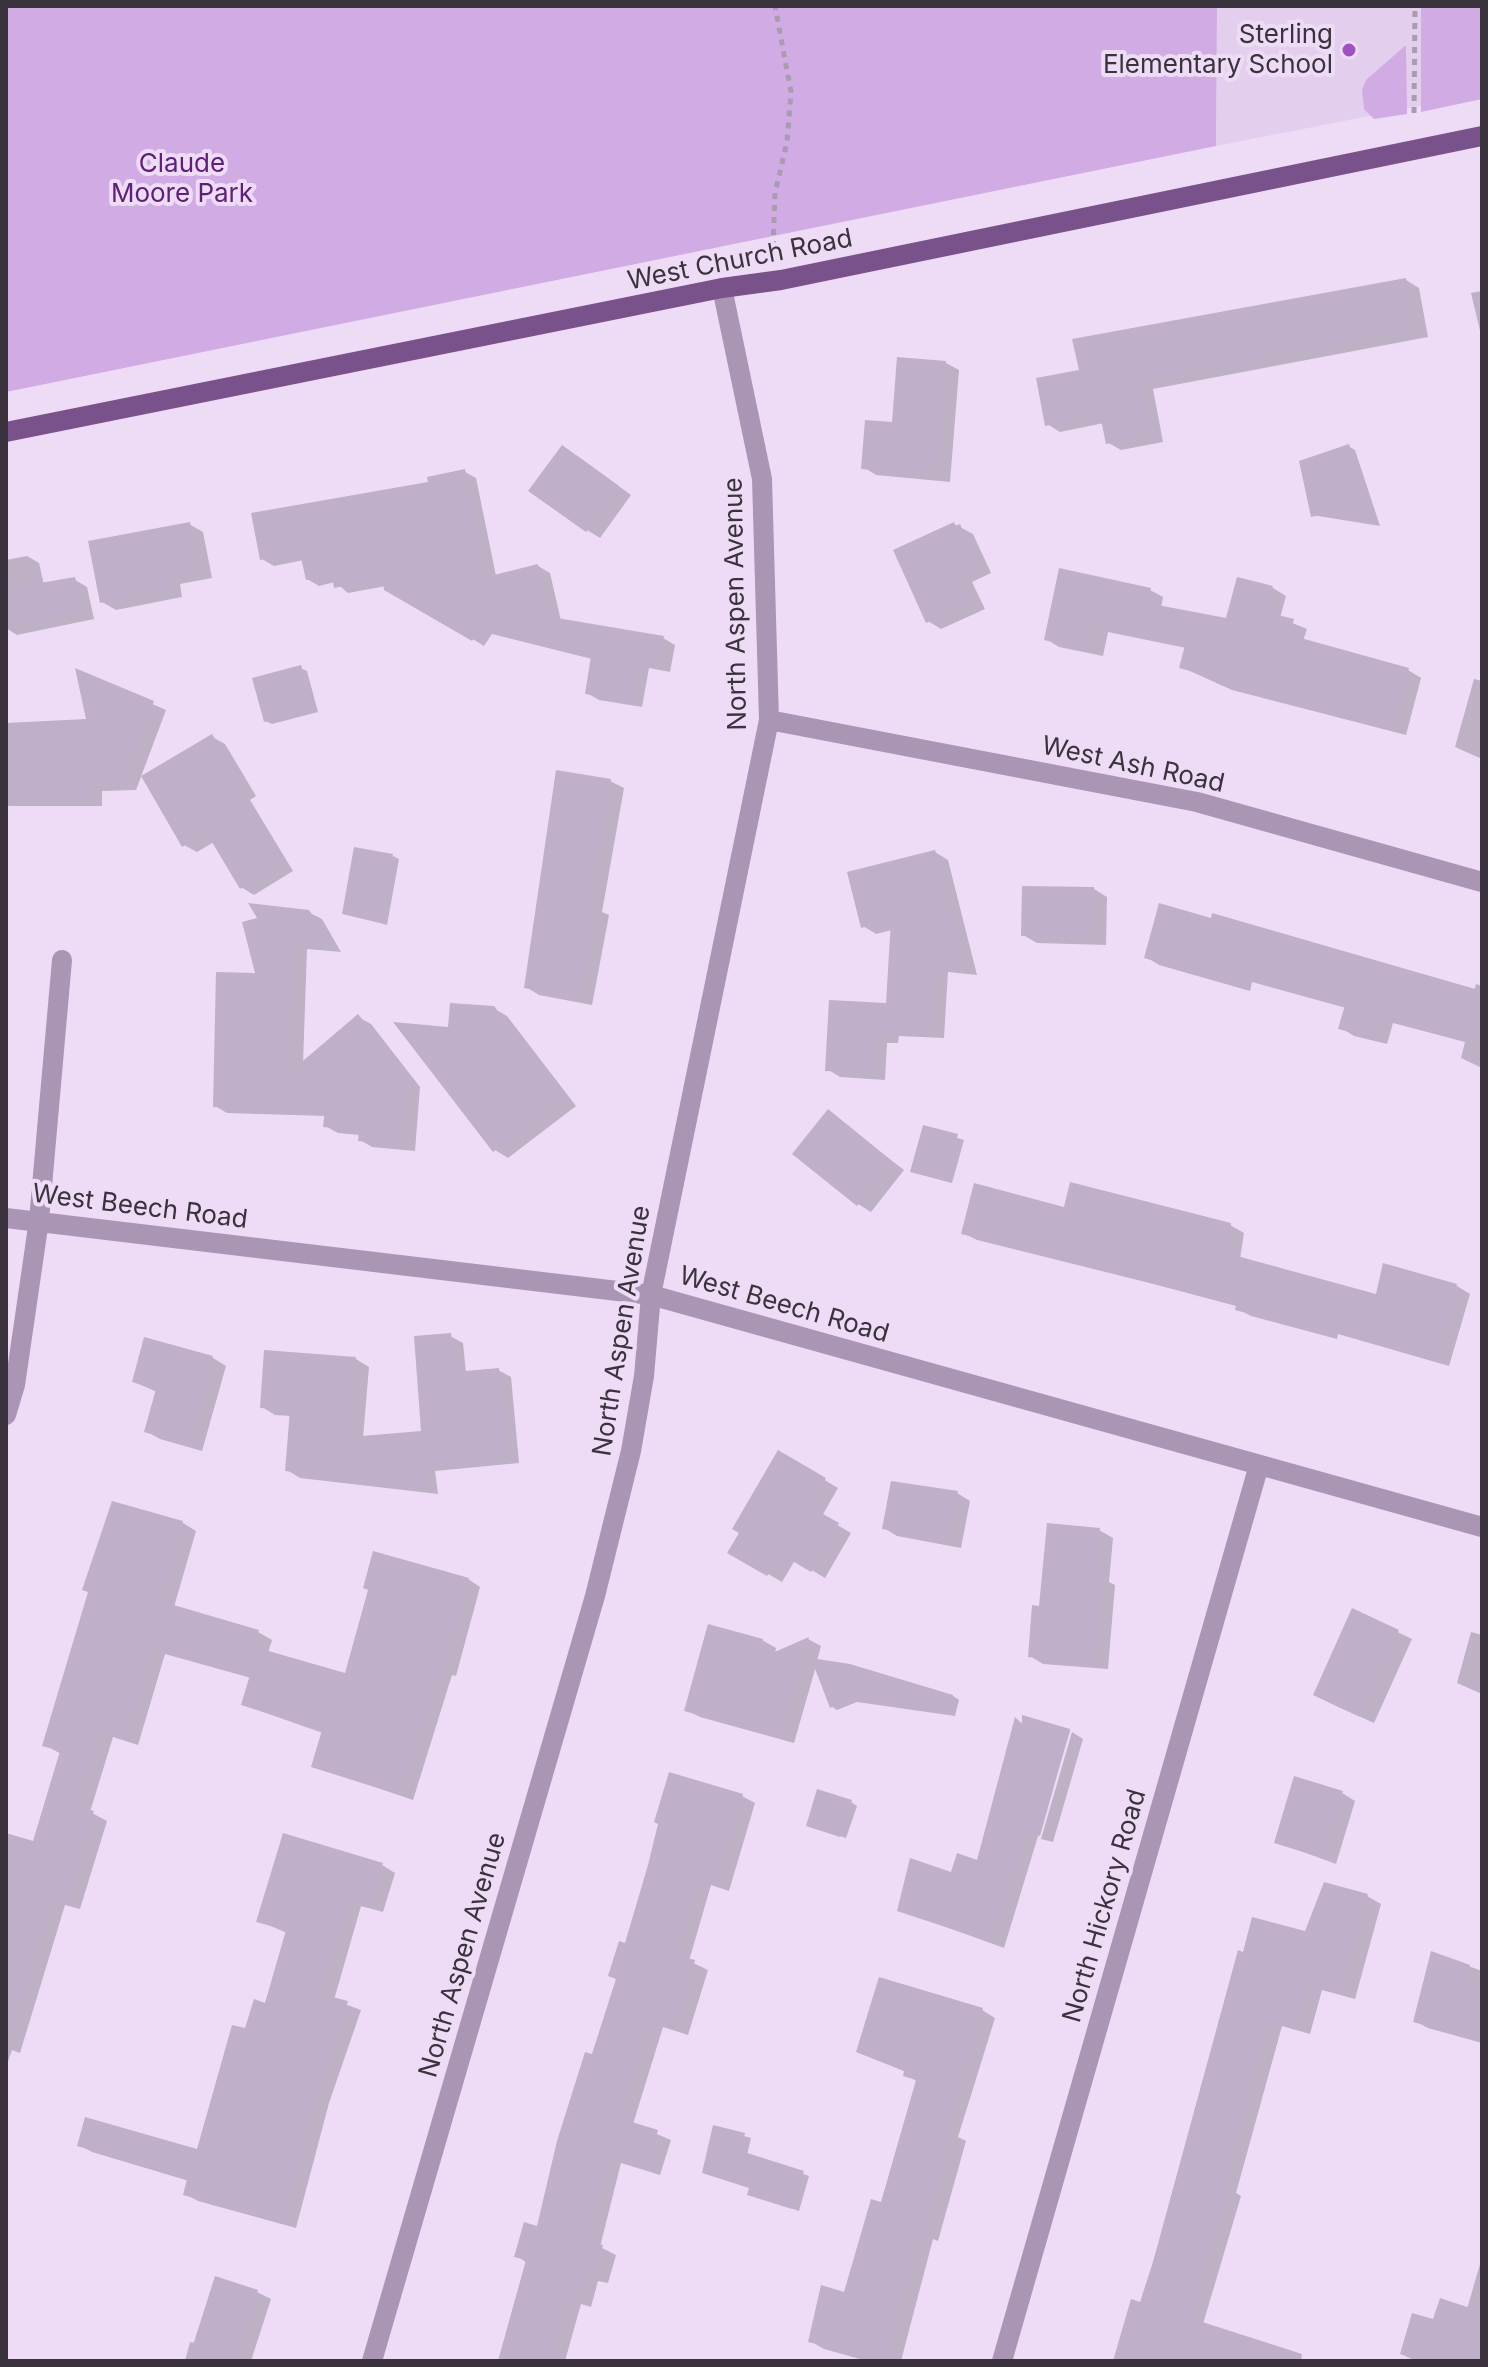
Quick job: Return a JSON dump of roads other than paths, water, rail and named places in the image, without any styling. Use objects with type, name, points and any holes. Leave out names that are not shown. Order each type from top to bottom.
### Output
[{"type":"main road","name":"West Church Road","points":[[6,432],[722,288],[781,280],[1482,136]]},
{"type":"street","name":"North Aspen Avenue","points":[[372,2361],[595,1596],[631,1451],[644,1376],[651,1295],[769,720],[762,479],[722,288]]},
{"type":"street","name":"West Ash Road","points":[[769,720],[1197,802],[1482,882]]},
{"type":"street","points":[[6,1415],[15,1385],[39,1220],[62,960]]},
{"type":"street","name":"West Beech Road","points":[[6,1218],[651,1295],[1482,1527]]},
{"type":"street","name":"North Hickory Road","points":[[1002,2361],[1259,1465]]},
{"type":"place","name":"Sterling Elementary School","points":[[1349,50]]},
{"type":"park label","name":"Claude Moore Park","points":[[182,179]]}]
